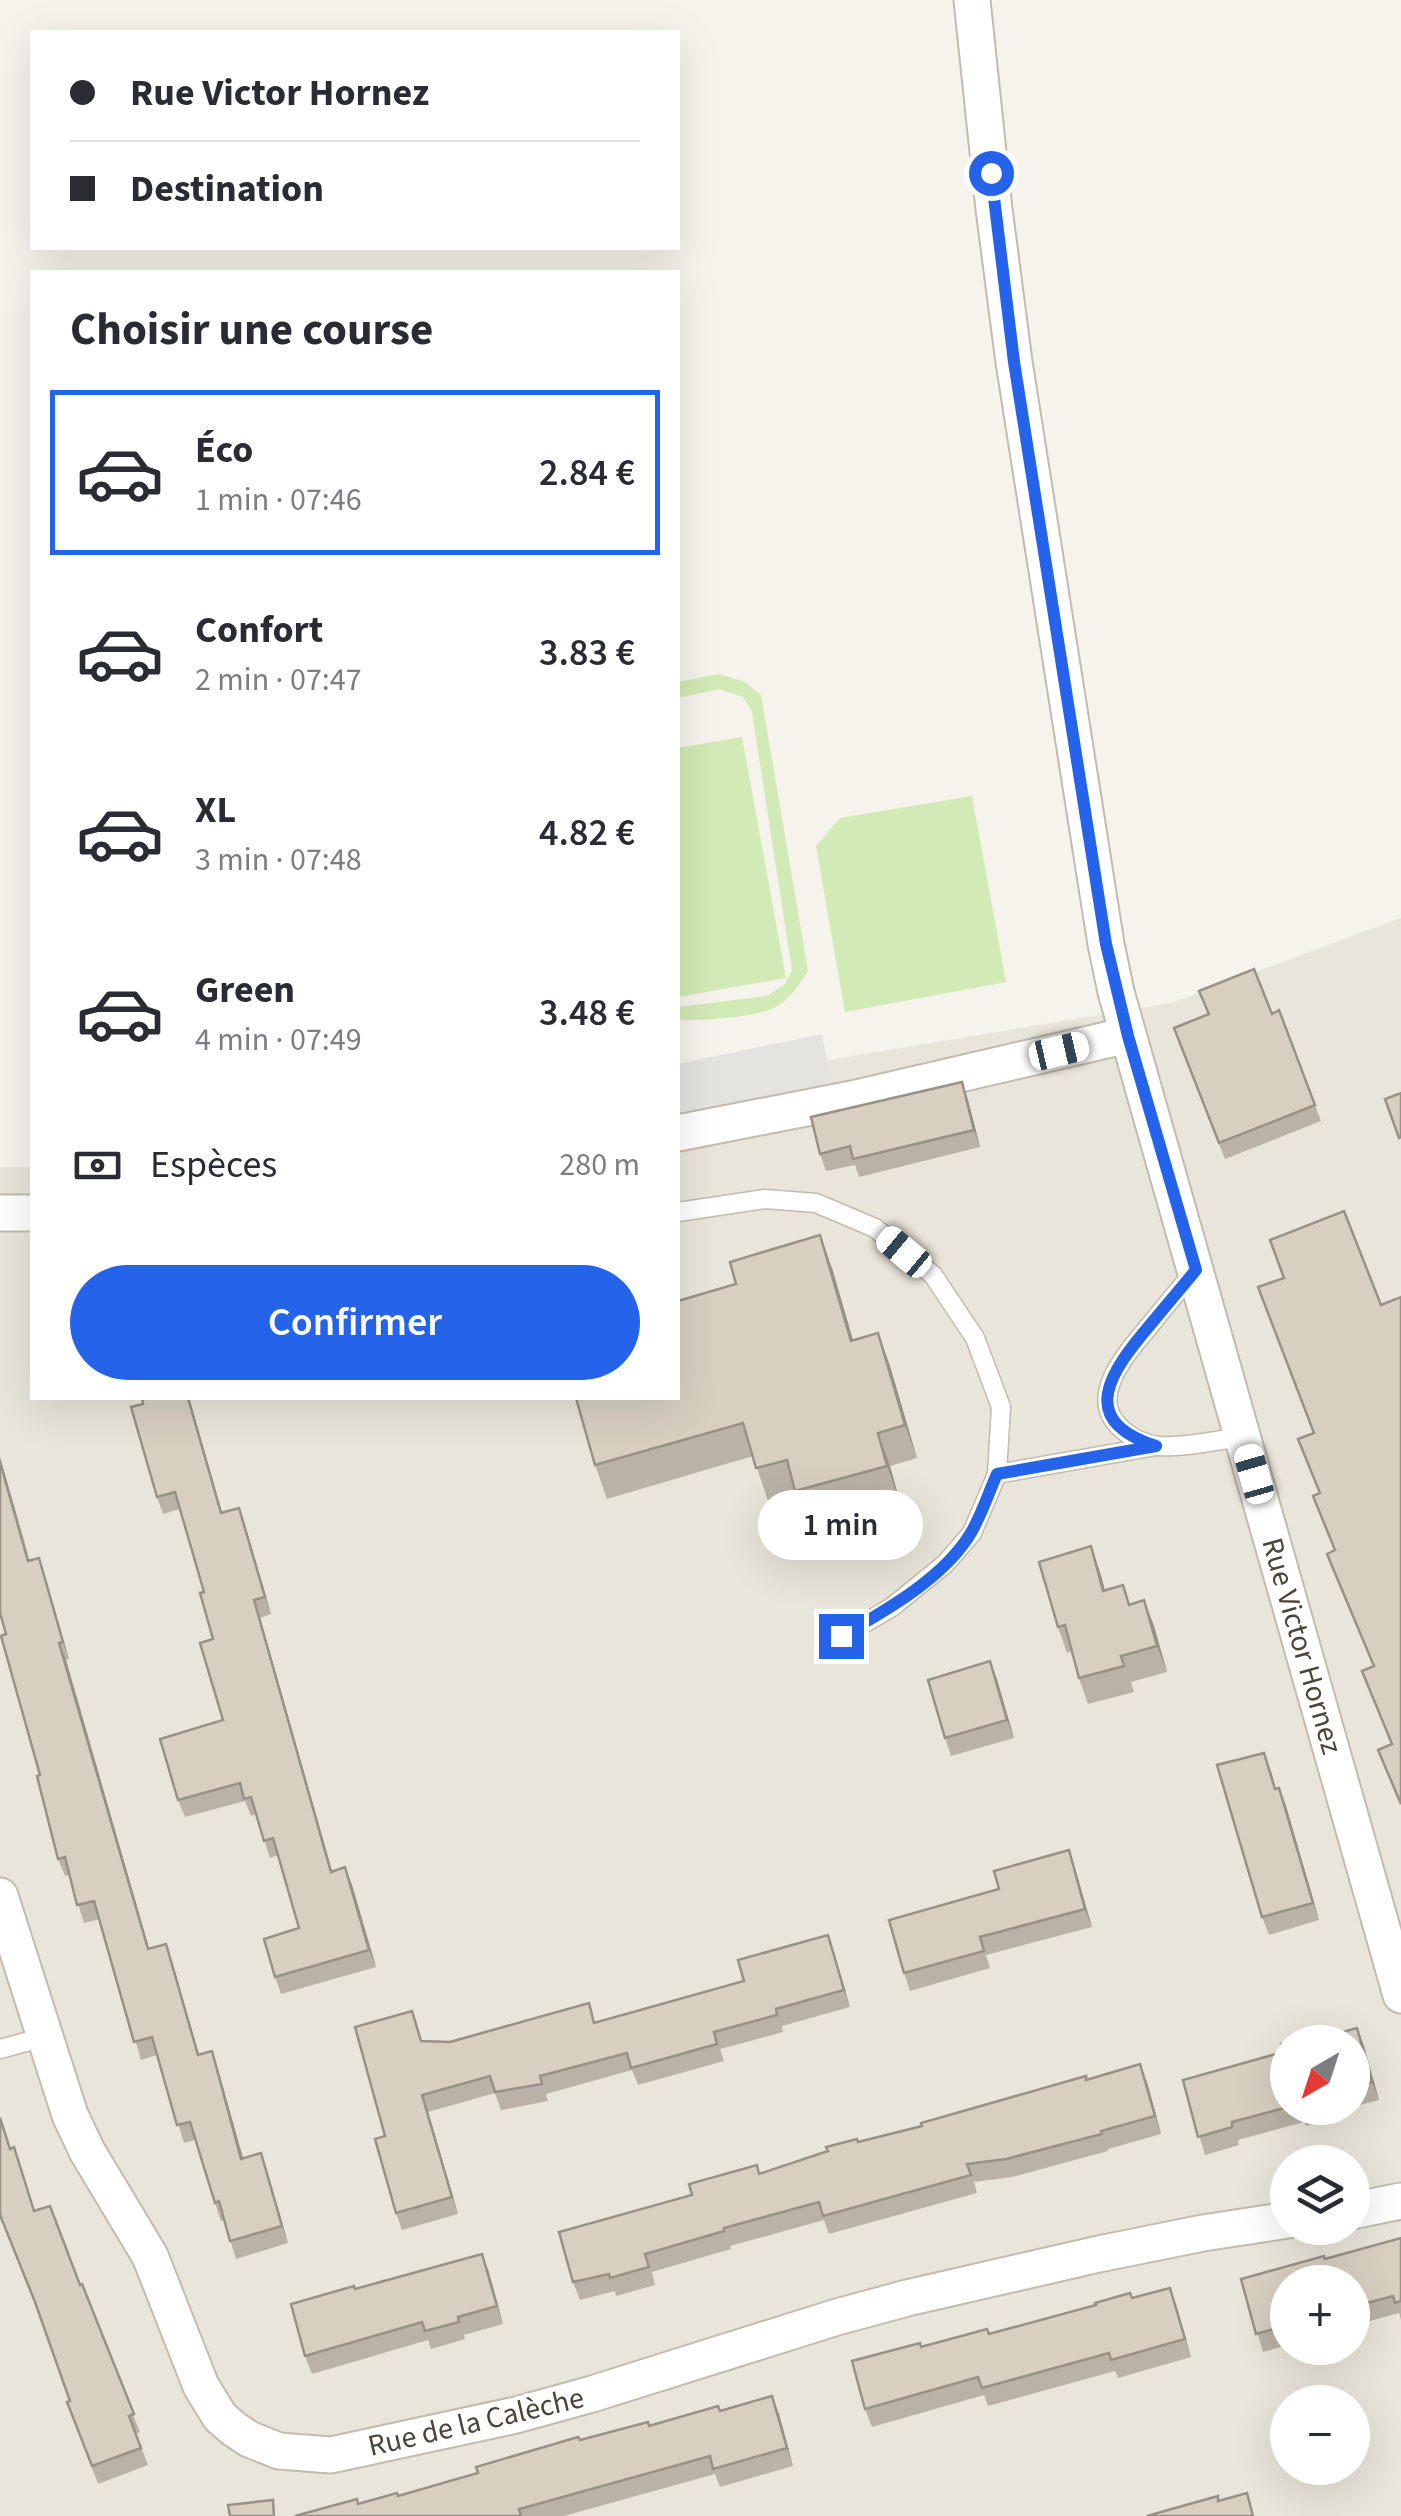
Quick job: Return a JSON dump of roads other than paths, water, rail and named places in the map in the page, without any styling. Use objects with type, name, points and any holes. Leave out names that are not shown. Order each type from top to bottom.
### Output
[{"type":"street","name":"Rue Victor Hornez","points":[[972,0],[1014,362],[1106,944],[1128,1036],[1401,1995]]},
{"type":"street","points":[[680,1133],[852,1099],[1128,1036]]},
{"type":"street","points":[[0,1213],[30,1212]]},
{"type":"street","name":"Rue de la Calèche","points":[[0,1896],[78,2134],[150,2256],[210,2403],[220,2417],[265,2447],[296,2454],[330,2455],[516,2415],[907,2298],[1099,2254],[1270,2223]]},
{"type":"street","points":[[1370,2207],[1401,2201]]},
{"type":"lane","points":[[680,1212],[765,1199],[816,1203],[875,1228],[933,1275],[975,1338],[1000,1406],[997,1474],[972,1532],[946,1564],[892,1607],[841,1636],[830,1648]]},
{"type":"lane","points":[[1156,1446],[1128,1434],[1113,1420],[1108,1410],[1108,1390],[1127,1352],[1196,1270]]},
{"type":"lane","points":[[997,1474],[1156,1446],[1243,1437]]},
{"type":"lane","points":[[0,2049],[44,2037]]}]
